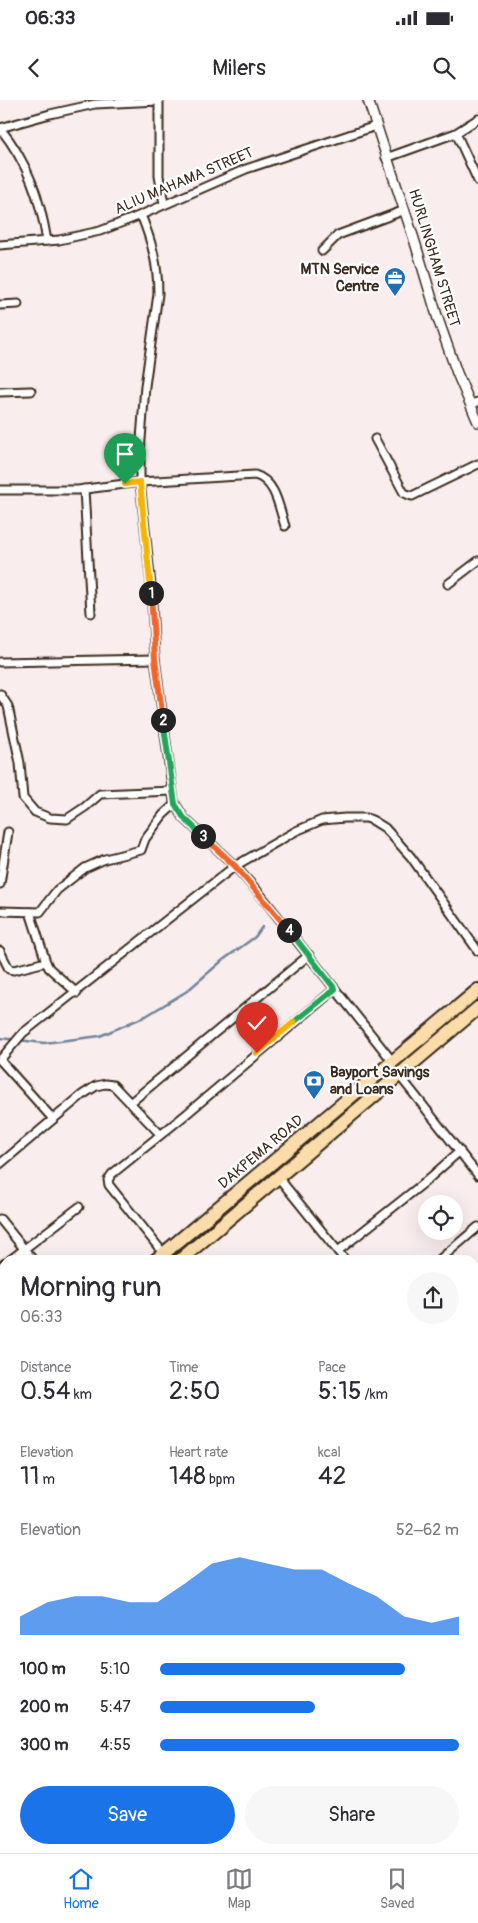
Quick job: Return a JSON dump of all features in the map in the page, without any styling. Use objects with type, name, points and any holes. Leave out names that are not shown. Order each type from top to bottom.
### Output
[{"type":"highway","name":"DAKPEMA ROAD","points":[[162,1255],[478,990]]},
{"type":"highway","name":"DAKPEMA ROAD","points":[[186,1255],[478,1008]]},
{"type":"street","points":[[47,241],[41,210],[25,166],[0,128],[95,104],[159,100],[159,176],[164,204]]},
{"type":"street","name":"HURLINGHAM STREET","points":[[368,100],[405,210],[438,319],[474,403],[478,422]]},
{"type":"street","points":[[386,158],[456,133],[478,119]]},
{"type":"street","name":"ALIU MAHAMA STREET","points":[[0,245],[83,236],[141,215],[246,168],[376,126]]},
{"type":"street","points":[[456,133],[478,181]]},
{"type":"street","points":[[322,251],[338,235],[405,210]]},
{"type":"street","points":[[141,215],[154,249],[158,280],[145,386],[140,453],[140,482],[155,659],[175,804],[184,818],[235,866],[259,893],[393,1062]]},
{"type":"street","points":[[0,305],[18,304]]},
{"type":"street","points":[[0,392],[31,391]]},
{"type":"street","points":[[375,439],[404,493],[412,496],[478,464]]},
{"type":"street","points":[[0,490],[84,490],[140,482],[249,475],[265,479],[271,486],[286,526]]},
{"type":"street","points":[[84,490],[91,613]]},
{"type":"street","points":[[448,584],[478,561]]},
{"type":"street","points":[[0,662],[155,659]]},
{"type":"street","points":[[0,694],[8,706],[20,763],[23,798],[35,812],[50,818],[67,819],[100,794],[172,791]]},
{"type":"street","points":[[0,911],[41,912],[56,890],[94,863],[139,852],[163,815],[175,804]]},
{"type":"street","points":[[53,1120],[0,1060],[24,1033],[77,993],[96,975],[235,866],[296,831],[322,820],[345,818],[372,820],[385,828],[411,858],[478,951]]},
{"type":"street","points":[[0,884],[8,832]]},
{"type":"street","points":[[30,912],[49,968],[77,993]]},
{"type":"street","points":[[0,951],[9,969],[14,970],[46,962]]},
{"type":"street","points":[[130,1102],[309,955]]},
{"type":"street","points":[[159,1255],[109,1186],[108,1180],[112,1174],[335,989]]},
{"type":"street","points":[[399,1075],[478,1175]]},
{"type":"street","points":[[0,1164],[90,1089],[101,1085],[110,1084],[117,1088],[160,1134]]},
{"type":"street","points":[[338,1251],[425,1182],[460,1151]]},
{"type":"street","points":[[278,1177],[341,1255]]},
{"type":"street","points":[[18,1255],[79,1207]]},
{"type":"street","points":[[0,1219],[29,1255]]},
{"type":"street","points":[[445,1255],[478,1227]]},
{"type":"waterway","points":[[0,1038],[44,1043],[100,1036],[146,1016],[187,991],[223,960],[255,937],[262,927]]},
{"type":"place","name":"MTN Service Centre","points":[[395,297]]},
{"type":"place","name":"Bayport Savings and Loans","points":[[314,1100]]},
{"type":"route","points":[[125,484],[140,482],[155,659],[175,804],[184,818],[235,866],[259,893],[335,989],[257,1053]]}]
